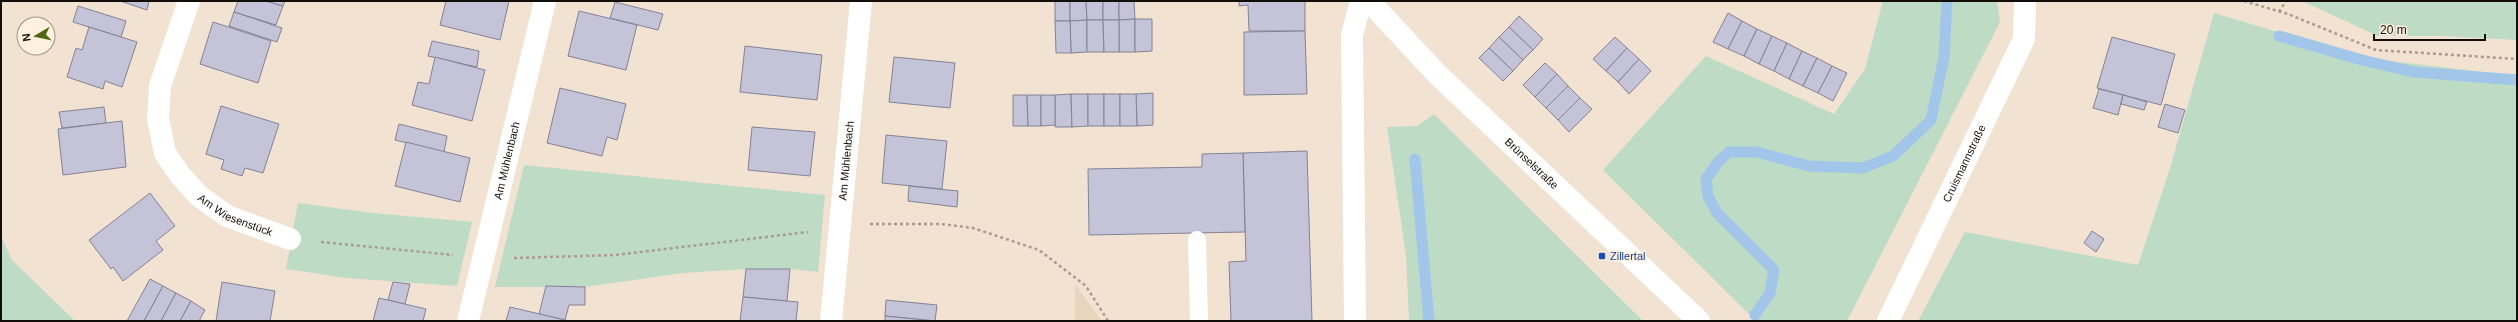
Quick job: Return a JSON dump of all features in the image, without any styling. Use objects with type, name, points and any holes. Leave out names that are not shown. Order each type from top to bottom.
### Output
[{"type":"street","name":"Am Wiesenstück","points":[[189,1],[160,86],[158,119],[165,153],[180,175],[199,196],[227,216],[290,239]]},
{"type":"street","name":"Am Mühlenbach","points":[[468,321],[545,1]]},
{"type":"street","name":"Am Mühlenbach","points":[[832,321],[839,228],[861,1]]},
{"type":"street","points":[[1355,321],[1352,35],[1361,1]]},
{"type":"street","name":"Brünselstraße","points":[[1369,1],[1438,75],[1698,321]]},
{"type":"street","name":"Cruismannstraße","points":[[1888,321],[2024,39],[2025,1]]},
{"type":"lane","points":[[1197,240],[1199,321]]},
{"type":"path","points":[[2244,1],[2279,12],[2376,50],[2517,59]]},
{"type":"path","points":[[2279,12],[2286,1]]},
{"type":"path","points":[[290,239],[483,258],[615,255],[877,223],[941,224],[973,228],[1039,250],[1086,286],[1108,321]]},
{"type":"shaded area","points":[[1075,284],[1101,320],[1101,321],[1075,321]]},
{"type":"green space","points":[[1883,1],[1997,1],[2000,22],[1847,321],[1756,321],[1603,170],[1706,56],[1834,114],[1865,69]]},
{"type":"green space","points":[[2302,1],[2517,1],[2517,40],[2440,36],[2378,36]]},
{"type":"green space","points":[[2214,13],[2365,58],[2517,76],[2517,321],[1918,321],[1965,232],[2138,265],[2171,165]]},
{"type":"green space","points":[[1434,114],[1643,321],[1409,321],[1406,255],[1387,127],[1417,126]]},
{"type":"green space","points":[[524,165],[825,195],[818,272],[790,269],[746,269],[683,273],[585,287],[495,287]]},
{"type":"green space","points":[[298,203],[373,213],[472,222],[457,286],[347,278],[286,269]]},
{"type":"green space","points":[[1,236],[12,260],[75,321],[1,321]]},
{"type":"building","points":[[120,1],[149,1],[147,10]]},
{"type":"building","points":[[238,1],[266,1],[283,6],[276,25],[234,12]]},
{"type":"building","points":[[266,1],[285,1],[283,6]]},
{"type":"building","points":[[446,1],[509,1],[500,40],[440,25]]},
{"type":"building","points":[[1055,1],[1070,1],[1070,21],[1055,21]]},
{"type":"building","points":[[1070,1],[1086,1],[1087,20],[1070,21]]},
{"type":"building","points":[[1086,1],[1103,1],[1103,20],[1087,20]]},
{"type":"building","points":[[1103,1],[1119,1],[1119,20],[1103,20]]},
{"type":"building","points":[[1119,1],[1134,1],[1135,19],[1119,20]]},
{"type":"building","points":[[1239,1],[1305,1],[1305,31],[1249,31],[1248,5],[1239,6]]},
{"type":"building","points":[[615,2],[663,14],[658,30],[610,18]]},
{"type":"building","points":[[78,6],[126,21],[121,37],[73,22]]},
{"type":"building","points":[[579,11],[637,25],[626,70],[568,56]]},
{"type":"building","points":[[234,12],[282,28],[277,42],[229,26]]},
{"type":"building","points":[[1728,13],[1742,21],[1728,49],[1713,42]]},
{"type":"building","points":[[1519,16],[1543,39],[1533,50],[1509,27]]},
{"type":"building","points":[[1135,19],[1135,52],[1119,52],[1119,20]]},
{"type":"building","points":[[1135,19],[1152,19],[1152,51],[1135,52]]},
{"type":"building","points":[[1087,20],[1087,52],[1071,53],[1070,21]]},
{"type":"building","points":[[1087,20],[1103,20],[1104,52],[1087,52]]},
{"type":"building","points":[[1103,20],[1119,20],[1119,52],[1104,52]]},
{"type":"building","points":[[1055,21],[1070,21],[1071,53],[1056,53]]},
{"type":"building","points":[[1742,21],[1757,29],[1744,56],[1728,49]]},
{"type":"building","points":[[213,22],[271,41],[258,83],[200,64]]},
{"type":"building","points":[[89,27],[137,42],[122,87],[105,81],[103,89],[67,77],[76,48],[82,50]]},
{"type":"building","points":[[1509,27],[1533,50],[1523,60],[1499,37]]},
{"type":"building","points":[[1757,29],[1772,36],[1759,64],[1744,56]]},
{"type":"building","points":[[1305,31],[1307,94],[1244,95],[1244,32]]},
{"type":"building","points":[[1772,36],[1787,43],[1774,71],[1759,64]]},
{"type":"building","points":[[1499,37],[1523,60],[1513,71],[1489,48]]},
{"type":"building","points":[[1615,37],[1627,48],[1606,71],[1593,59]]},
{"type":"building","points":[[2112,37],[2175,54],[2161,105],[2097,88]]},
{"type":"building","points":[[432,41],[479,51],[477,67],[428,56]]},
{"type":"building","points":[[1787,43],[1802,51],[1789,79],[1774,71]]},
{"type":"building","points":[[745,46],[822,55],[817,100],[740,92]]},
{"type":"building","points":[[1489,48],[1513,71],[1503,81],[1479,58]]},
{"type":"building","points":[[1627,48],[1639,59],[1618,82],[1606,71]]},
{"type":"building","points":[[1802,51],[1817,58],[1803,86],[1789,79]]},
{"type":"building","points":[[435,57],[485,70],[472,121],[412,105],[418,82],[429,84]]},
{"type":"building","points":[[894,57],[955,63],[950,108],[889,102]]},
{"type":"building","points":[[1817,58],[1832,66],[1818,93],[1803,86]]},
{"type":"building","points":[[1639,59],[1651,71],[1629,94],[1618,82]]},
{"type":"building","points":[[1545,63],[1557,74],[1535,97],[1523,85]]},
{"type":"building","points":[[1832,66],[1847,73],[1833,101],[1818,93]]},
{"type":"building","points":[[1557,74],[1568,86],[1546,108],[1535,97]]},
{"type":"building","points":[[1568,86],[1580,98],[1558,120],[1546,108]]},
{"type":"building","points":[[560,88],[626,104],[617,140],[607,137],[602,156],[547,143]]},
{"type":"building","points":[[2099,89],[2123,95],[2118,115],[2093,108]]},
{"type":"building","points":[[1153,93],[1153,125],[1137,126],[1136,94]]},
{"type":"building","points":[[1071,94],[1072,127],[1055,127],[1055,95]]},
{"type":"building","points":[[1071,94],[1088,94],[1088,126],[1072,127]]},
{"type":"building","points":[[1088,94],[1104,94],[1104,126],[1088,126]]},
{"type":"building","points":[[1104,94],[1120,94],[1120,126],[1104,126]]},
{"type":"building","points":[[1120,94],[1136,94],[1137,126],[1120,126]]},
{"type":"building","points":[[1013,95],[1027,95],[1028,126],[1013,126]]},
{"type":"building","points":[[1027,95],[1041,95],[1041,126],[1028,126]]},
{"type":"building","points":[[1041,95],[1055,95],[1055,125],[1041,126]]},
{"type":"building","points":[[2123,95],[2147,102],[2144,110],[2121,104]]},
{"type":"building","points":[[1580,98],[1592,109],[1569,132],[1558,120]]},
{"type":"building","points":[[2165,104],[2185,110],[2178,133],[2158,127]]},
{"type":"building","points":[[221,106],[279,124],[263,173],[245,168],[242,176],[221,169],[224,160],[206,154]]},
{"type":"building","points":[[104,107],[106,123],[62,128],[59,112]]},
{"type":"building","points":[[122,121],[126,167],[63,175],[58,129]]},
{"type":"building","points":[[399,124],[447,136],[444,152],[395,140]]},
{"type":"building","points":[[752,127],[815,132],[810,176],[748,170]]},
{"type":"building","points":[[886,135],[947,141],[942,189],[882,183]]},
{"type":"building","points":[[406,142],[470,158],[460,202],[395,186]]},
{"type":"building","points":[[1307,151],[1312,321],[1231,321],[1229,262],[1246,261],[1243,153]]},
{"type":"building","points":[[1243,153],[1245,232],[1089,235],[1088,169],[1202,167],[1202,154]]},
{"type":"building","points":[[909,186],[958,191],[957,207],[908,201]]},
{"type":"building","points":[[150,193],[175,226],[156,241],[163,250],[123,281],[113,267],[111,269],[89,240]]},
{"type":"building","points":[[2092,231],[2104,239],[2096,252],[2084,243]]},
{"type":"building","points":[[746,269],[790,269],[787,301],[743,297]]},
{"type":"building","points":[[150,279],[163,286],[144,321],[127,321]]},
{"type":"building","points":[[222,282],[275,291],[270,321],[216,321]]},
{"type":"building","points":[[393,282],[410,284],[405,304],[388,300]]},
{"type":"building","points":[[163,286],[176,293],[161,321],[144,321]]},
{"type":"building","points":[[546,286],[585,287],[585,305],[569,305],[565,320],[539,314]]},
{"type":"building","points":[[176,293],[191,301],[180,321],[161,321]]},
{"type":"building","points":[[743,297],[798,302],[796,321],[740,321]]},
{"type":"building","points":[[379,298],[426,309],[423,321],[373,321]]},
{"type":"building","points":[[886,300],[937,305],[935,321],[885,316]]},
{"type":"building","points":[[191,301],[205,310],[199,321],[180,321]]},
{"type":"building","points":[[510,307],[565,320],[569,321],[506,321]]},
{"type":"building","points":[[885,316],[935,321],[885,321]]},
{"type":"waterway","points":[[1755,315],[1770,293],[1774,270],[1717,213],[1708,196],[1706,179],[1718,162],[1729,152],[1757,152],[1809,166],[1863,168],[1893,156],[1931,120],[1944,57],[1947,1]]},
{"type":"waterway","points":[[2279,36],[2362,60],[2414,72],[2517,80]]},
{"type":"waterway","points":[[1415,159],[1429,321]]},
{"type":"place","name":"Zillertal","points":[[1602,256]]}]
